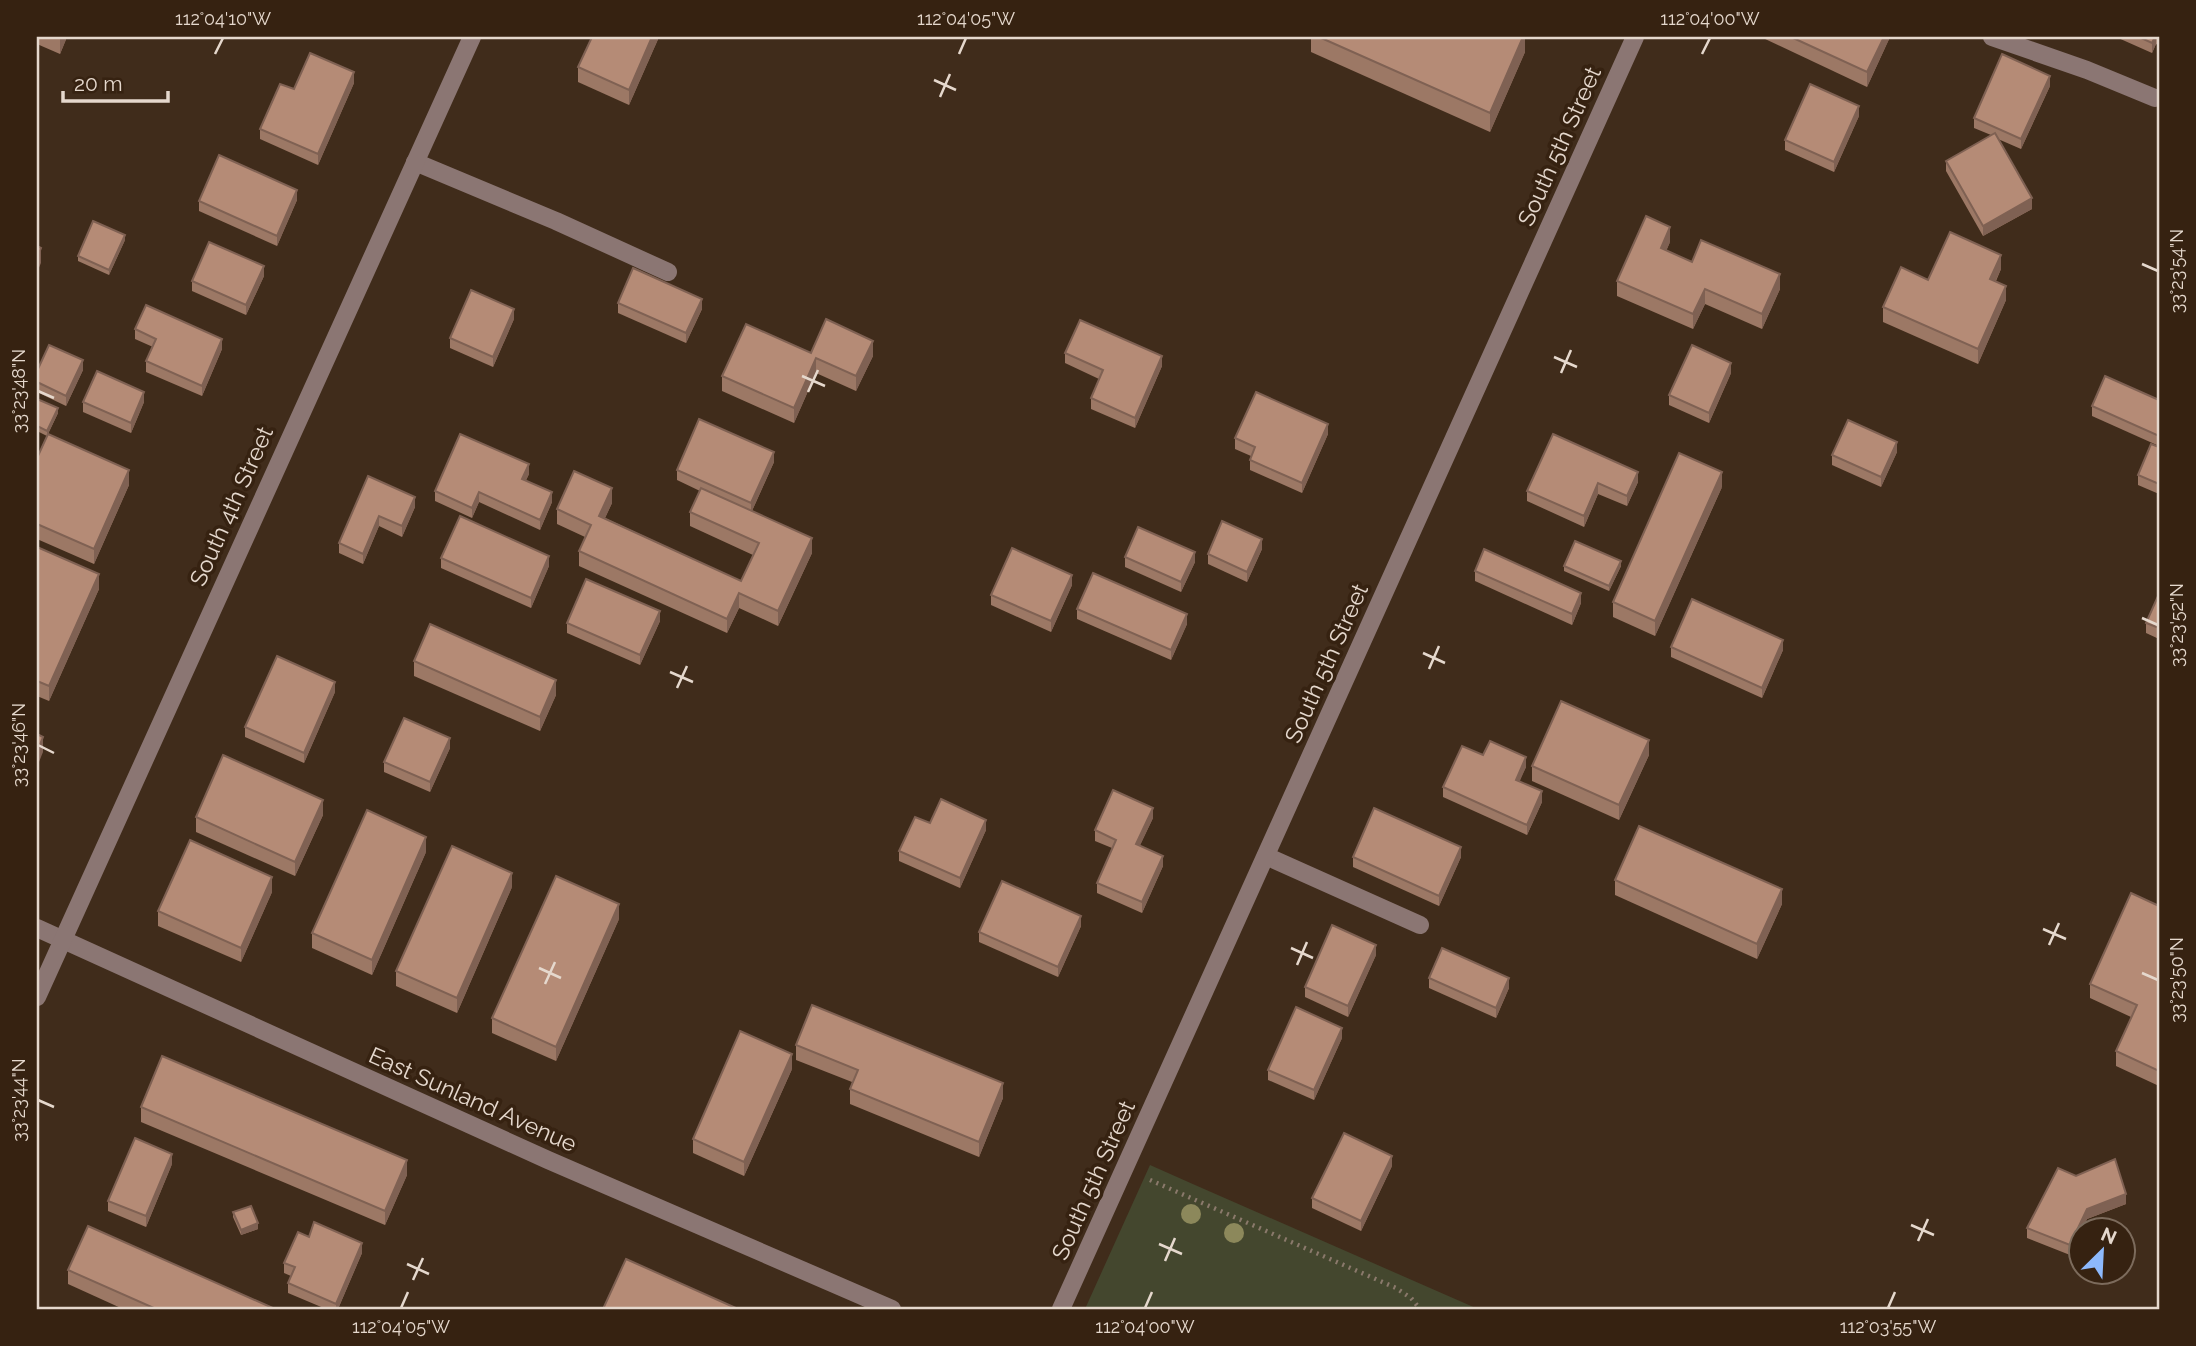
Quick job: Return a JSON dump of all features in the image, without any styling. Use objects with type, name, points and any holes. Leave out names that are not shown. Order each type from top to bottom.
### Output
[{"type":"street","name":"South 4th Street","points":[[37,997],[472,37]]},
{"type":"street","name":"South 5th Street","points":[[1061,1309],[1635,37]]},
{"type":"street","points":[[1992,37],[2087,70],[2155,98]]},
{"type":"street","points":[[415,162],[556,221],[668,272]]},
{"type":"street","points":[[1266,856],[1420,925]]},
{"type":"street","name":"East Sunland Avenue","points":[[37,928],[548,1160],[892,1309]]},
{"type":"path","points":[[1150,1180],[1396,1288],[1411,1298],[1420,1309]]},
{"type":"green space","points":[[1150,1165],[1195,1185],[1478,1309],[1085,1309]]},
{"type":"building","points":[[592,37],[652,37],[629,90],[578,67]]},
{"type":"building","points":[[1319,37],[1523,37],[1490,113]]},
{"type":"building","points":[[1791,37],[1884,37],[1867,72]]},
{"type":"building","points":[[2139,37],[2155,37],[2152,43]]},
{"type":"building","points":[[310,53],[354,72],[318,154],[260,129],[280,84],[294,89]]},
{"type":"building","points":[[2002,54],[2050,76],[2021,139],[1974,118]]},
{"type":"building","points":[[1810,84],[1859,106],[1834,162],[1785,140]]},
{"type":"building","points":[[1995,133],[2032,198],[1983,226],[1946,161]]},
{"type":"building","points":[[219,155],[297,190],[277,236],[199,201]]},
{"type":"building","points":[[1646,216],[1670,227],[1661,248],[1692,262],[1701,240],[1780,274],[1762,314],[1705,289],[1693,314],[1617,281]]},
{"type":"building","points":[[93,221],[125,235],[109,270],[78,256]]},
{"type":"building","points":[[1950,232],[2001,255],[1990,279],[2006,286],[1978,349],[1883,307],[1901,267],[1928,280]]},
{"type":"building","points":[[209,242],[264,266],[246,305],[192,281]]},
{"type":"building","points":[[633,268],[702,299],[686,333],[618,303]]},
{"type":"building","points":[[471,290],[514,309],[493,357],[450,338]]},
{"type":"building","points":[[146,305],[222,339],[202,386],[146,361],[156,339],[135,329]]},
{"type":"building","points":[[826,319],[873,341],[856,376],[816,358],[794,408],[722,376],[746,324],[811,353]]},
{"type":"building","points":[[1080,320],[1162,356],[1135,418],[1091,398],[1103,370],[1065,353]]},
{"type":"building","points":[[49,345],[83,360],[66,396],[37,382],[37,371]]},
{"type":"building","points":[[1692,345],[1731,363],[1709,413],[1669,395]]},
{"type":"building","points":[[97,371],[144,392],[131,423],[83,402]]},
{"type":"building","points":[[2105,376],[2159,400],[2159,436],[2092,406]]},
{"type":"building","points":[[1256,392],[1328,424],[1302,483],[1250,460],[1255,447],[1235,438]]},
{"type":"building","points":[[37,399],[58,408],[47,431],[37,426]]},
{"type":"building","points":[[699,419],[774,452],[751,503],[677,470]]},
{"type":"building","points":[[1848,420],[1897,442],[1881,477],[1832,455]]},
{"type":"building","points":[[48,434],[129,470],[94,549],[37,524],[37,458]]},
{"type":"building","points":[[460,434],[529,464],[522,479],[552,492],[540,520],[479,492],[472,508],[435,491]]},
{"type":"building","points":[[1553,434],[1638,472],[1627,496],[1598,483],[1584,516],[1527,491]]},
{"type":"building","points":[[2151,444],[2159,447],[2159,484],[2138,475]]},
{"type":"building","points":[[1679,453],[1722,472],[1655,621],[1613,602]]},
{"type":"building","points":[[574,471],[612,488],[599,516],[741,581],[759,543],[690,512],[701,488],[812,538],[778,611],[739,593],[727,619],[579,551],[591,525],[557,509]]},
{"type":"building","points":[[368,476],[415,497],[402,526],[379,516],[363,554],[339,543]]},
{"type":"building","points":[[460,516],[549,556],[531,598],[441,558]]},
{"type":"building","points":[[1222,521],[1262,539],[1247,572],[1208,554]]},
{"type":"building","points":[[1138,527],[1195,552],[1181,582],[1125,557]]},
{"type":"building","points":[[1575,541],[1621,561],[1609,586],[1564,566]]},
{"type":"building","points":[[37,547],[99,574],[49,686],[37,681]]},
{"type":"building","points":[[1012,548],[1072,575],[1051,621],[991,595]]},
{"type":"building","points":[[1484,549],[1581,593],[1572,614],[1475,571]]},
{"type":"building","points":[[1093,573],[1187,614],[1171,650],[1077,609]]},
{"type":"building","points":[[586,579],[660,611],[640,655],[567,623]]},
{"type":"building","points":[[2159,594],[2159,628],[2146,623]]},
{"type":"building","points":[[1692,599],[1783,640],[1762,688],[1671,647]]},
{"type":"building","points":[[430,624],[556,680],[540,717],[414,661]]},
{"type":"building","points":[[277,656],[335,682],[304,753],[245,727]]},
{"type":"building","points":[[1561,701],[1649,740],[1619,805],[1532,766]]},
{"type":"building","points":[[404,718],[450,738],[430,782],[384,762]]},
{"type":"building","points":[[37,734],[43,737],[37,752]]},
{"type":"building","points":[[1490,741],[1526,757],[1516,780],[1542,791],[1527,825],[1443,787],[1462,746],[1483,755]]},
{"type":"building","points":[[223,755],[323,800],[295,862],[196,817]]},
{"type":"building","points":[[1113,790],[1153,808],[1136,844],[1163,856],[1142,902],[1097,883],[1116,840],[1095,830]]},
{"type":"building","points":[[941,799],[986,820],[960,878],[899,851],[915,817],[930,823]]},
{"type":"building","points":[[1374,808],[1461,847],[1439,896],[1353,857]]},
{"type":"building","points":[[367,810],[426,837],[372,960],[312,933]]},
{"type":"building","points":[[1639,826],[1782,889],[1757,944],[1615,880]]},
{"type":"building","points":[[190,840],[272,877],[241,948],[158,911]]},
{"type":"building","points":[[452,846],[512,873],[457,998],[396,971]]},
{"type":"building","points":[[556,876],[619,904],[556,1047],[492,1018]]},
{"type":"building","points":[[1002,881],[1081,916],[1058,967],[979,932]]},
{"type":"building","points":[[2131,893],[2159,906],[2159,1071],[2116,1051],[2137,1005],[2090,984]]},
{"type":"building","points":[[1332,925],[1376,945],[1348,1006],[1305,987]]},
{"type":"building","points":[[1442,948],[1509,978],[1496,1008],[1429,978]]},
{"type":"building","points":[[812,1005],[1003,1083],[979,1142],[850,1089],[858,1070],[796,1045]]},
{"type":"building","points":[[1296,1007],[1342,1028],[1314,1090],[1268,1070]]},
{"type":"building","points":[[740,1031],[792,1054],[744,1162],[693,1139]]},
{"type":"building","points":[[162,1056],[407,1160],[385,1211],[141,1107]]},
{"type":"building","points":[[1344,1133],[1392,1156],[1361,1221],[1312,1198]]},
{"type":"building","points":[[135,1138],[172,1154],[146,1216],[108,1201]]},
{"type":"building","points":[[2115,1159],[2126,1194],[2087,1209],[2084,1216],[2066,1216],[2066,1243],[2027,1228],[2058,1168],[2076,1176]]},
{"type":"building","points":[[251,1206],[258,1223],[241,1230],[233,1212]]},
{"type":"building","points":[[314,1222],[362,1243],[336,1304],[288,1283],[295,1267],[284,1263],[298,1232],[309,1237]]},
{"type":"building","points":[[88,1226],[275,1309],[156,1309],[68,1270]]},
{"type":"building","points":[[626,1259],[738,1309],[603,1309]]}]
